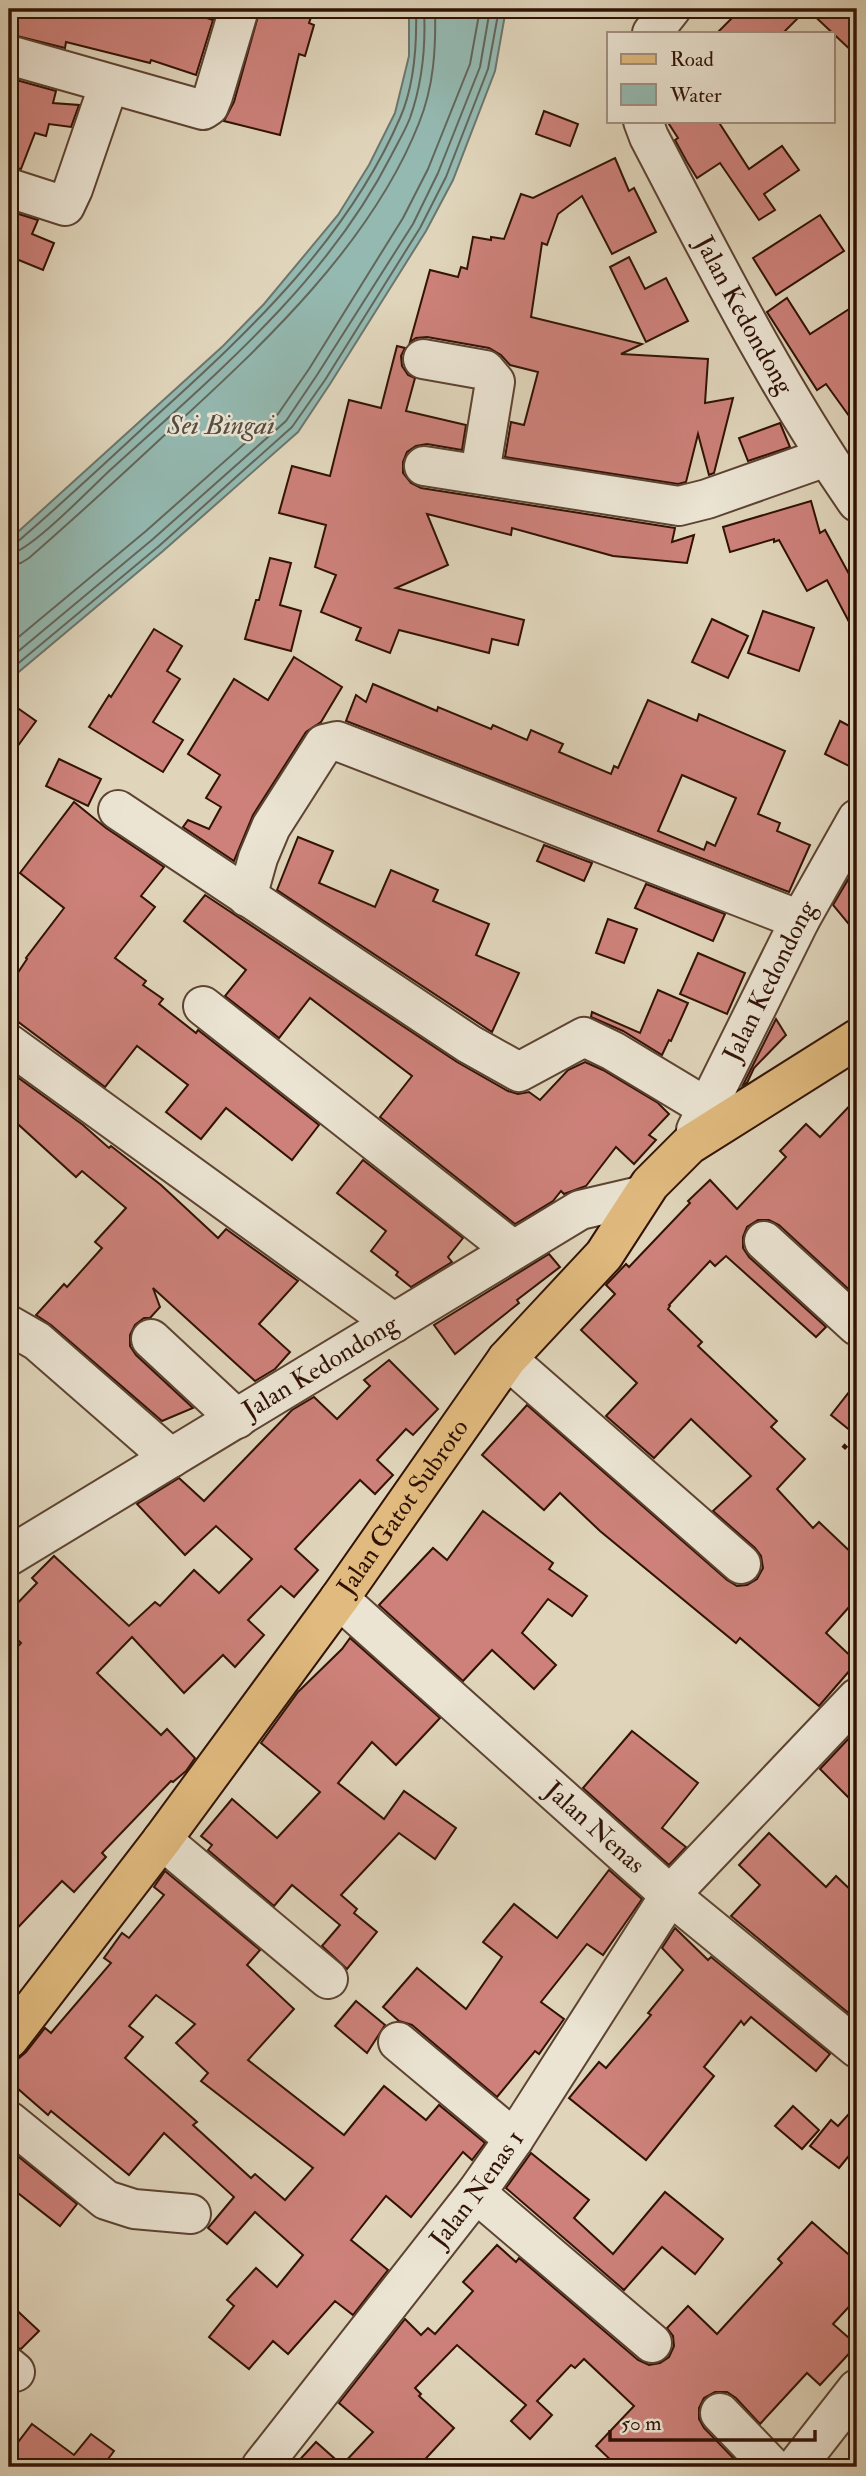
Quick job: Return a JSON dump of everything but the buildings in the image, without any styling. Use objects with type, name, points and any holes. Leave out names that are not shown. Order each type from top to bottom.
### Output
[{"type":"main road","name":"Jalan Gatot Subroto","points":[[9,2039],[162,1840],[339,1599],[507,1359],[604,1255],[628,1221],[640,1196],[689,1145],[857,1039]]},
{"type":"street","points":[[9,55],[204,110],[213,96],[239,9]]},
{"type":"street","points":[[653,32],[671,9]]},
{"type":"street","points":[[9,188],[65,206],[74,189],[108,84]]},
{"type":"street","name":"Jalan Kedondong","points":[[643,122],[761,349],[826,457],[857,502]]},
{"type":"street","points":[[423,359],[485,370],[495,383],[480,473]]},
{"type":"street","points":[[424,466],[679,506],[707,499],[826,457]]},
{"type":"street","points":[[247,897],[258,858],[271,827],[324,744],[337,741],[800,920]]},
{"type":"street","points":[[118,810],[469,1044],[519,1072],[584,1037],[613,1051],[706,1107]]},
{"type":"street","name":"Jalan Kedondong","points":[[689,1145],[800,920],[857,819]]},
{"type":"street","points":[[204,1006],[513,1250]]},
{"type":"street","points":[[9,1044],[394,1323]]},
{"type":"street","name":"Jalan Kedondong","points":[[9,1556],[580,1210],[640,1196]]},
{"type":"street","points":[[764,1241],[857,1326]]},
{"type":"street","points":[[9,1325],[37,1341],[172,1458]]},
{"type":"street","points":[[151,1339],[237,1419]]},
{"type":"street","points":[[507,1359],[741,1564]]},
{"type":"street","name":"Jalan Nenas","points":[[339,1599],[670,1895],[857,2048]]},
{"type":"street","name":"Jalan Nenas 1","points":[[261,2467],[476,2193],[514,2139],[670,1895],[857,1698]]},
{"type":"street","points":[[162,1840],[328,1979]]},
{"type":"street","points":[[398,2042],[514,2139]]},
{"type":"street","points":[[9,2121],[106,2200],[134,2209],[191,2214]]},
{"type":"street","points":[[476,2193],[653,2343]]},
{"type":"street","points":[[720,2413],[772,2467]]},
{"type":"street","points":[[796,2467],[850,2415]]},
{"type":"path","points":[[843,1445],[857,1458]]},
{"type":"water","name":"Sei Bingai","points":[[409,9],[506,9],[495,71],[453,180],[426,231],[298,432],[163,551],[9,680],[9,540],[223,346],[264,304],[338,215],[369,165],[395,113],[409,56]]}]
